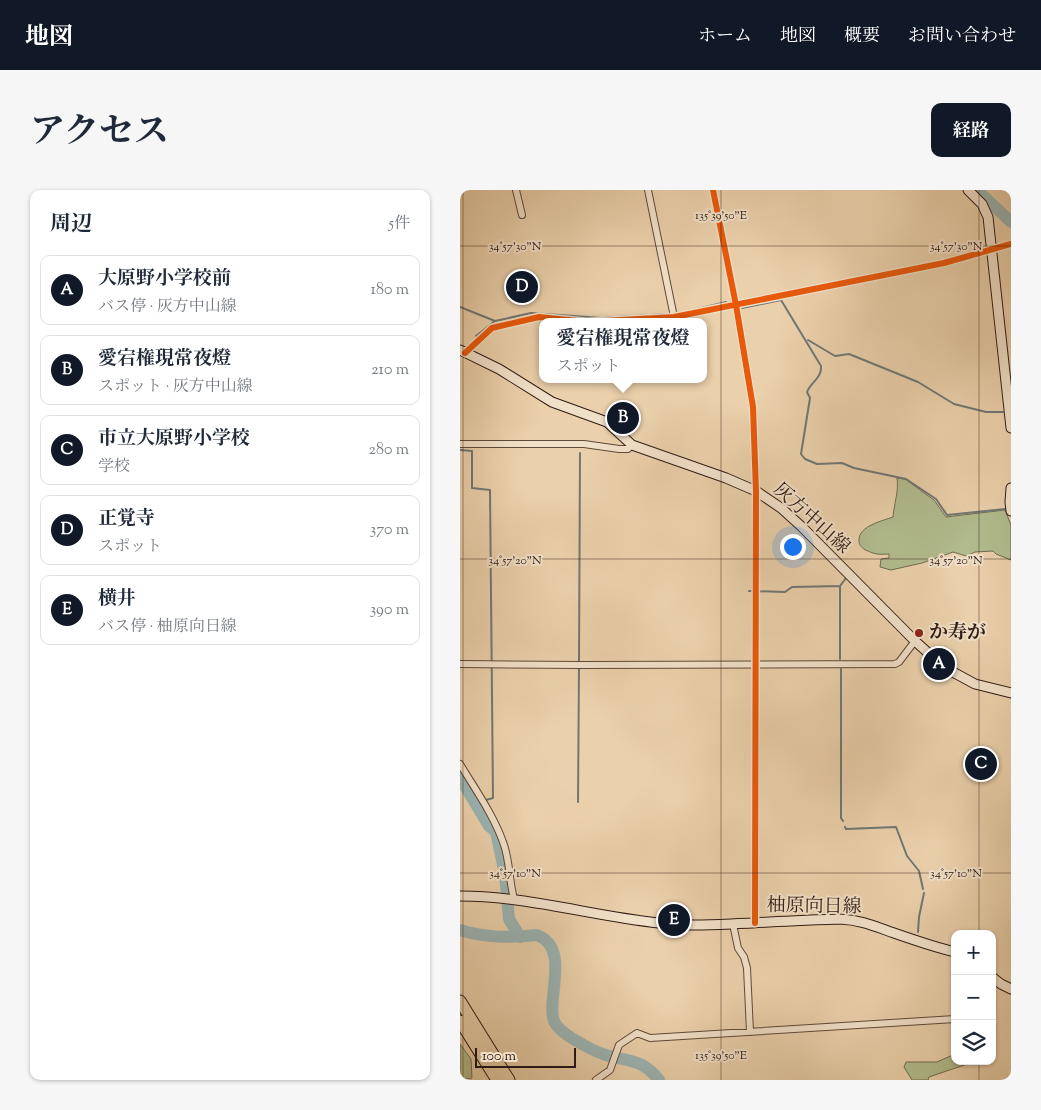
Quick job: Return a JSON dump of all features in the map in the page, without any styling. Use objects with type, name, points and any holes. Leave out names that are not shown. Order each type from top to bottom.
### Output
[{"type":"highway","points":[[460,1001],[467,1026],[497,1080]]},
{"type":"highway","points":[[467,1026],[509,1080]]},
{"type":"main road","points":[[968,190],[985,210],[988,217],[1011,428]]},
{"type":"main road","name":"灰方中山線","points":[[463,352],[500,369],[552,402],[607,422],[632,445],[726,478],[756,491],[781,508],[802,527],[914,641],[936,660],[961,677],[987,688],[1011,693]]},
{"type":"main road","points":[[1011,488],[1011,511]]},
{"type":"main road","name":"柚原向日線","points":[[460,896],[487,896],[660,924],[716,926],[840,919],[856,920],[951,951]]},
{"type":"main road","points":[[996,980],[1011,989]]},
{"type":"street","points":[[516,190],[522,215]]},
{"type":"street","points":[[648,190],[674,317]]},
{"type":"street","points":[[713,190],[736,305],[753,407],[756,491],[755,923]]},
{"type":"street","points":[[657,318],[674,317],[736,305],[944,262],[1011,244]]},
{"type":"street","points":[[463,352],[492,328],[539,317],[549,318]]},
{"type":"street","points":[[460,444],[584,444],[619,449],[628,449],[632,445]]},
{"type":"street","points":[[460,664],[895,664],[902,658],[914,641]]},
{"type":"street","points":[[460,764],[494,820],[504,843],[510,886],[514,900]]},
{"type":"street","points":[[733,924],[738,948],[744,956],[747,968],[750,1032]]},
{"type":"street","points":[[596,1080],[610,1070],[619,1045],[637,1033],[650,1038],[951,1019]]},
{"type":"green space","points":[[897,478],[905,479],[934,500],[946,517],[1005,510],[1011,525],[1011,560],[993,551],[975,552],[966,556],[953,552],[922,563],[891,570],[880,567],[881,559],[889,558],[889,554],[875,554],[868,551],[860,546],[859,541],[862,531],[866,528],[893,517],[897,493]]},
{"type":"green space","points":[[460,1044],[471,1059],[472,1078],[460,1080]]},
{"type":"green space","points":[[951,1056],[951,1065],[964,1065],[929,1077],[928,1080],[912,1080],[904,1067],[906,1062],[937,1062]]},
{"type":"waterway","points":[[977,190],[1011,222]]},
{"type":"waterway","points":[[742,308],[781,300],[821,366],[820,374],[807,392],[810,398],[801,454],[805,459],[817,464],[842,463],[854,468],[906,479],[936,499],[947,515],[1005,509],[1007,511]]},
{"type":"waterway","points":[[689,311],[726,302]]},
{"type":"waterway","points":[[460,307],[495,321]]},
{"type":"waterway","points":[[476,336],[495,321],[531,313],[601,318],[666,314]]},
{"type":"waterway","points":[[808,340],[835,356],[849,354],[918,382],[954,404],[986,412],[1003,412]]},
{"type":"waterway","points":[[460,450],[472,451],[472,488],[490,490],[493,798],[486,800]]},
{"type":"waterway","points":[[579,663],[580,453]]},
{"type":"waterway","points":[[840,659],[840,586],[846,578]]},
{"type":"waterway","points":[[749,591],[785,592],[792,587],[840,586]]},
{"type":"waterway","points":[[578,802],[579,668]]},
{"type":"waterway","points":[[841,669],[841,818],[843,821]]},
{"type":"waterway","points":[[460,778],[489,826],[496,832],[505,874],[509,919],[520,937]]},
{"type":"waterway","points":[[476,804],[481,802]]},
{"type":"waterway","points":[[845,827],[846,829],[896,827],[907,856],[919,871],[923,889]]},
{"type":"waterway","points":[[918,932],[924,893]]},
{"type":"waterway","points":[[460,930],[498,937],[537,935],[548,942],[553,953],[555,965],[552,1006],[553,1017],[557,1026],[581,1044],[596,1051],[642,1065],[659,1080]]},
{"type":"cycle path","points":[[713,190],[736,305],[753,407],[756,491],[755,923]]},
{"type":"cycle path","points":[[657,318],[674,317],[944,263],[1011,244]]},
{"type":"cycle path","points":[[465,353],[492,328],[539,317],[549,318]]},
{"type":"place","name":"正覚寺","points":[[522,287]]},
{"type":"place","name":"愛宕権現常夜燈","points":[[623,418]]},
{"type":"place","name":"か寿が","points":[[919,633]]},
{"type":"place","name":"大原野小学校前","points":[[939,664]]},
{"type":"place","name":"市立大原野小学校","points":[[981,764]]},
{"type":"place","name":"横井","points":[[674,920]]}]
